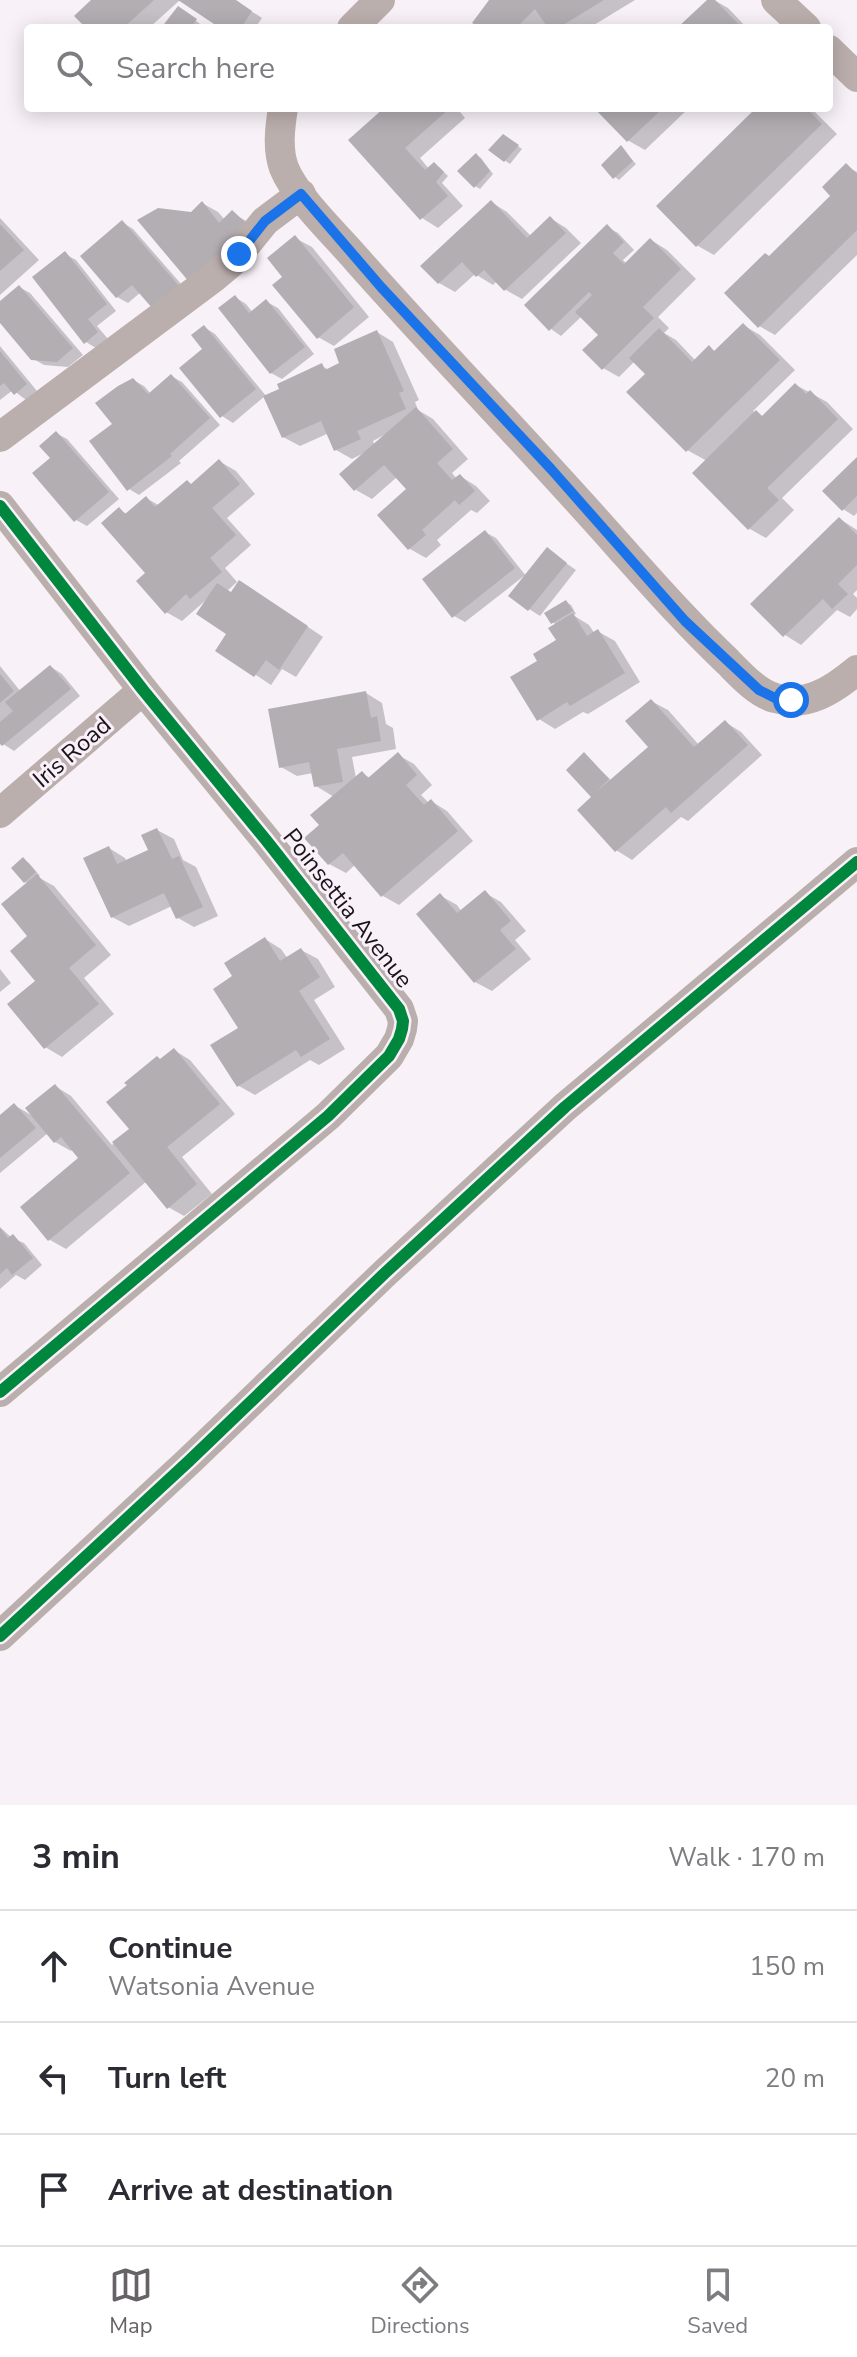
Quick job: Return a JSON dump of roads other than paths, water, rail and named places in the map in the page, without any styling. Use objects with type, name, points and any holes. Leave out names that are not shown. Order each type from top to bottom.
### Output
[{"type":"street","points":[[356,24],[380,0]]},
{"type":"street","points":[[776,0],[802,24]]},
{"type":"street","points":[[833,54],[857,77]]},
{"type":"street","points":[[283,112],[280,139],[284,168],[301,194],[381,287],[551,469],[685,621],[759,690],[775,698],[802,700],[822,694],[857,670]]},
{"type":"street","points":[[0,437],[213,278],[232,262],[265,221],[301,194]]},
{"type":"street","name":"Poinsettia Avenue","points":[[0,506],[399,1009],[403,1021],[399,1039],[389,1056],[328,1116],[0,1392]]},
{"type":"street","name":"Iris Road","points":[[0,813],[143,690]]},
{"type":"street","points":[[0,1636],[565,1107],[857,862]]}]
